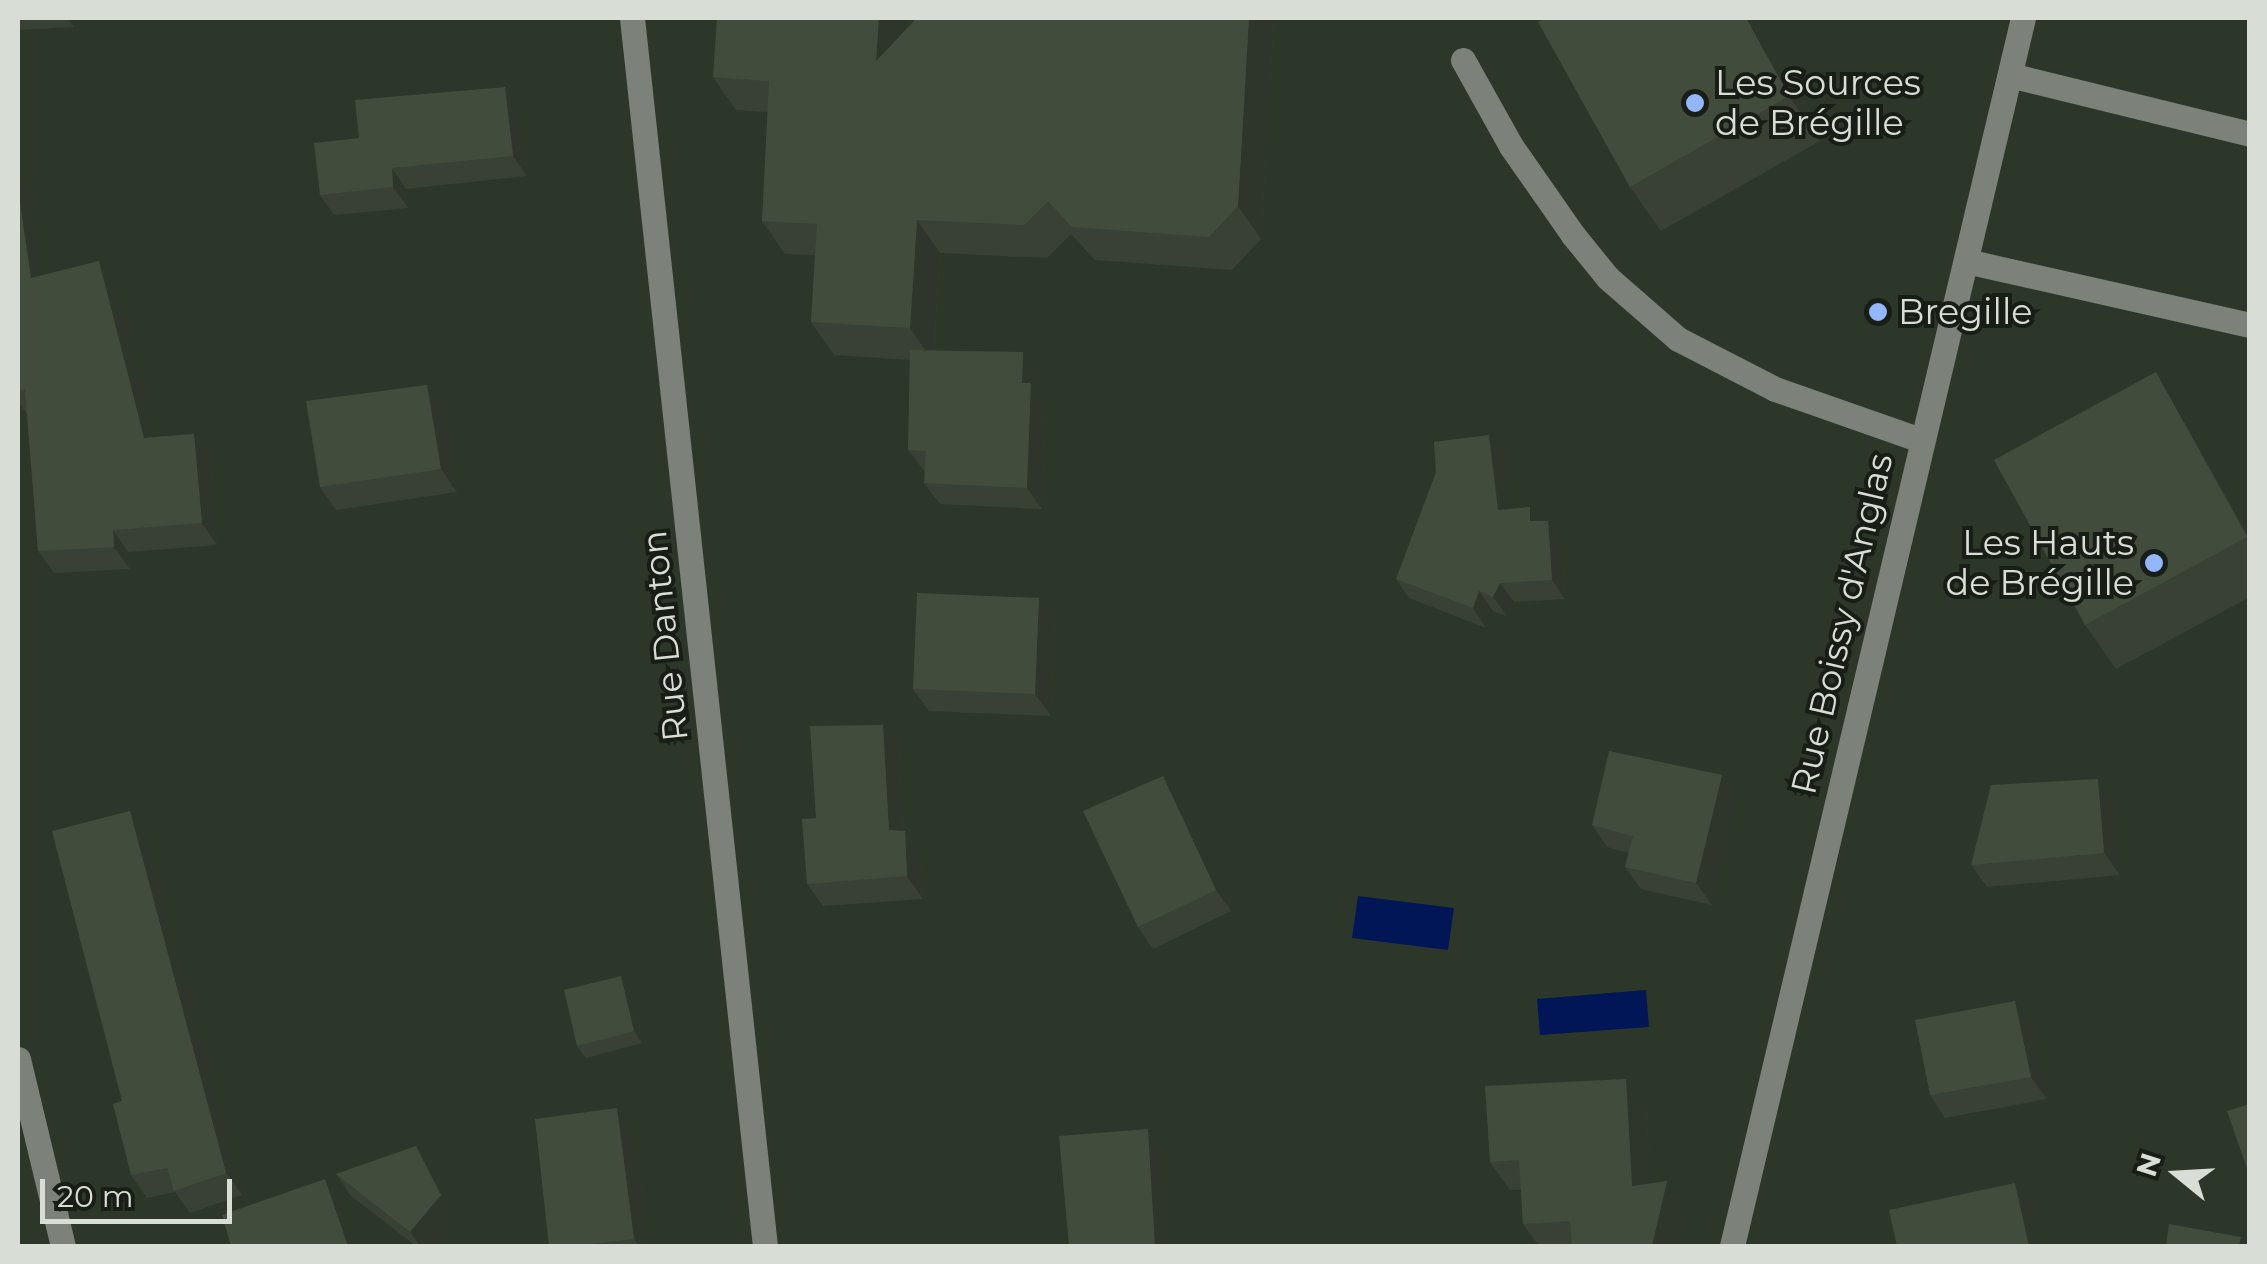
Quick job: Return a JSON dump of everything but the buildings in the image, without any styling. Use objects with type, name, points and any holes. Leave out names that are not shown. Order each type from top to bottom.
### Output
[{"type":"street","name":"Rue Danton","points":[[632,18],[765,1246]]},
{"type":"street","name":"Rue Boissy d'Anglas","points":[[1732,1246],[1920,440],[2024,18]]},
{"type":"street","points":[[1463,60],[1511,146],[1574,235],[1608,278],[1678,340],[1775,390],[1920,440]]},
{"type":"street","points":[[2010,75],[2250,134]]},
{"type":"street","points":[[1966,261],[2250,326]]},
{"type":"street","points":[[18,1059],[63,1246]]},
{"type":"shaded area","points":[[1358,896],[1454,908],[1448,950],[1352,938]]},
{"type":"shaded area","points":[[1646,990],[1649,1027],[1540,1035],[1537,999]]},
{"type":"place","name":"Les Sources de Brégille","points":[[1695,103]]},
{"type":"place","name":"Bregille","points":[[1878,312]]},
{"type":"place","name":"Les Hauts de Brégille","points":[[2154,563]]}]
